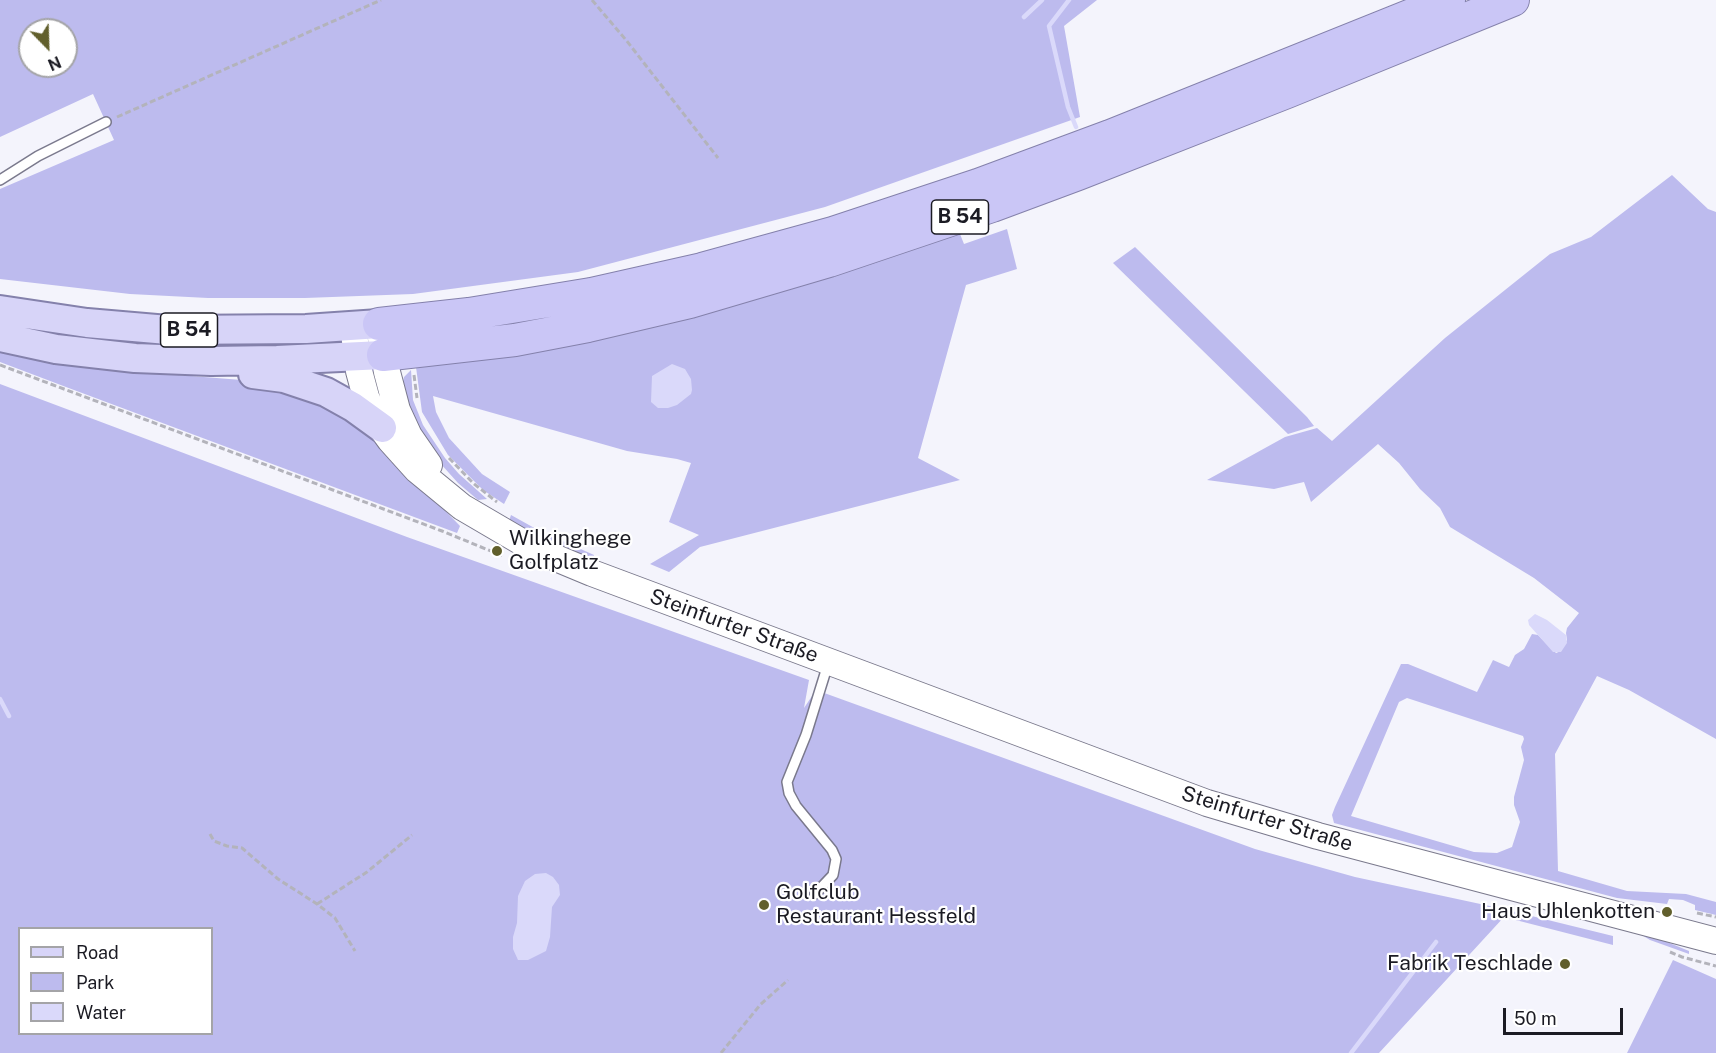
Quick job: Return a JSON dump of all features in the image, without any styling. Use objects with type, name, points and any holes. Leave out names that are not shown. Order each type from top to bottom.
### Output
[{"type":"highway","name":"B 54","points":[[366,325],[469,314],[591,294],[702,269],[833,233],[978,185],[1110,136],[1449,0]]},
{"type":"highway","name":"B 54","points":[[384,355],[515,340],[588,326],[690,302],[829,261],[992,206],[1078,174],[1513,0]]},
{"type":"main road","name":"B 54","points":[[0,310],[87,323],[168,330],[255,330],[366,325]]},
{"type":"main road","name":"Steinfurter Straße","points":[[366,325],[384,355],[391,392],[400,417],[446,494]]},
{"type":"main road","name":"B 54","points":[[0,337],[56,348],[135,358],[211,361],[384,355]]},
{"type":"main road","name":"Steinfurter Straße","points":[[384,355],[366,397],[382,428],[412,466],[462,507],[490,525],[556,558],[1208,803],[1318,836],[1716,941]]},
{"type":"main road","points":[[211,361],[256,375],[284,378],[314,387],[353,407],[382,428]]},
{"type":"lane","points":[[0,180],[38,156],[106,122]]},
{"type":"lane","name":"Steinfurter Straße","points":[[814,894],[833,875],[836,859],[832,850],[796,806],[789,793],[787,782],[806,735],[829,662]]},
{"type":"path","points":[[106,122],[381,0]]},
{"type":"path","points":[[592,0],[718,158]]},
{"type":"path","points":[[384,355],[417,400]]},
{"type":"path","points":[[445,453],[474,483],[504,507]]},
{"type":"path","points":[[210,834],[214,841],[220,844],[242,848],[278,879],[335,918],[355,951]]},
{"type":"path","points":[[317,904],[367,872],[412,835]]},
{"type":"path","points":[[1690,912],[1716,917]]},
{"type":"path","points":[[721,1053],[760,1005],[788,980]]},
{"type":"green space","points":[[0,0],[1097,0],[1064,26],[1080,117],[825,207],[578,272],[413,294],[305,298],[208,298],[130,294],[0,279],[0,189],[114,140],[93,94],[0,137]]},
{"type":"green space","points":[[1672,175],[1708,209],[1716,212],[1716,739],[1629,690],[1597,676],[1555,754],[1558,871],[1627,891],[1686,894],[1716,902],[1716,915],[1695,910],[1695,905],[1683,900],[1669,899],[1667,904],[1617,898],[1334,823],[1332,815],[1335,807],[1401,664],[1408,664],[1477,692],[1493,660],[1509,667],[1515,655],[1524,649],[1532,634],[1538,635],[1556,653],[1561,651],[1567,640],[1567,628],[1579,613],[1534,578],[1450,527],[1440,508],[1420,489],[1399,463],[1378,444],[1311,502],[1304,482],[1274,489],[1207,480],[1285,437],[1317,428],[1332,441],[1445,338],[1550,254],[1591,237]],"holes":[[[1407,698],[1523,736],[1521,747],[1524,760],[1514,797],[1514,805],[1520,822],[1512,847],[1497,853],[1474,852],[1351,816],[1399,702]]]},
{"type":"green space","points":[[958,229],[964,244],[1007,229],[1017,269],[966,285],[918,458],[960,480],[700,547],[669,572],[650,564],[699,535],[669,522],[691,463],[627,451],[433,396],[436,412],[449,438],[482,474],[510,492],[504,504],[483,490],[448,455],[422,412],[416,367],[424,364]]},
{"type":"green space","points":[[1135,247],[1314,426],[1288,434],[1113,263]]},
{"type":"green space","points":[[0,352],[128,371],[267,382],[357,419],[460,526],[457,533],[66,387],[0,362]]},
{"type":"green space","points":[[411,370],[413,400],[423,425],[445,458],[487,499],[478,500],[458,483],[440,463],[411,417],[403,382],[404,377]]},
{"type":"green space","points":[[0,384],[407,537],[809,680],[804,708],[816,690],[1255,849],[1355,877],[1499,908],[1613,936],[1613,945],[1504,917],[1379,1053],[0,1053]]},
{"type":"green space","points":[[511,515],[594,557],[590,561],[523,530],[509,521]]},
{"type":"green space","points":[[1640,934],[1650,935],[1689,951],[1689,954],[1650,940]]},
{"type":"green space","points":[[1673,960],[1716,979],[1716,1053],[1627,1053]]},
{"type":"water","points":[[672,364],[685,369],[691,379],[691,394],[677,405],[658,408],[651,402],[652,376]]},
{"type":"water","points":[[1535,614],[1566,635],[1567,643],[1561,652],[1553,652],[1529,625],[1528,620]]},
{"type":"water","points":[[546,873],[553,877],[559,885],[560,895],[552,907],[550,937],[546,951],[528,960],[518,960],[513,949],[513,937],[517,923],[518,896],[525,881],[535,874]]},
{"type":"waterway","points":[[1024,17],[1042,0]]},
{"type":"waterway","points":[[1069,0],[1049,26],[1068,107],[1076,127]]},
{"type":"waterway","points":[[0,699],[9,716]]},
{"type":"waterway","points":[[1351,1053],[1436,942]]},
{"type":"place","name":"Wilkinghege Golfplatz","points":[[497,551]]},
{"type":"place","name":"Golfclub Restaurant Hessfeld","points":[[764,905]]},
{"type":"place","name":"Haus Uhlenkotten","points":[[1667,912]]},
{"type":"place","name":"Fabrik Teschlade","points":[[1565,964]]}]
